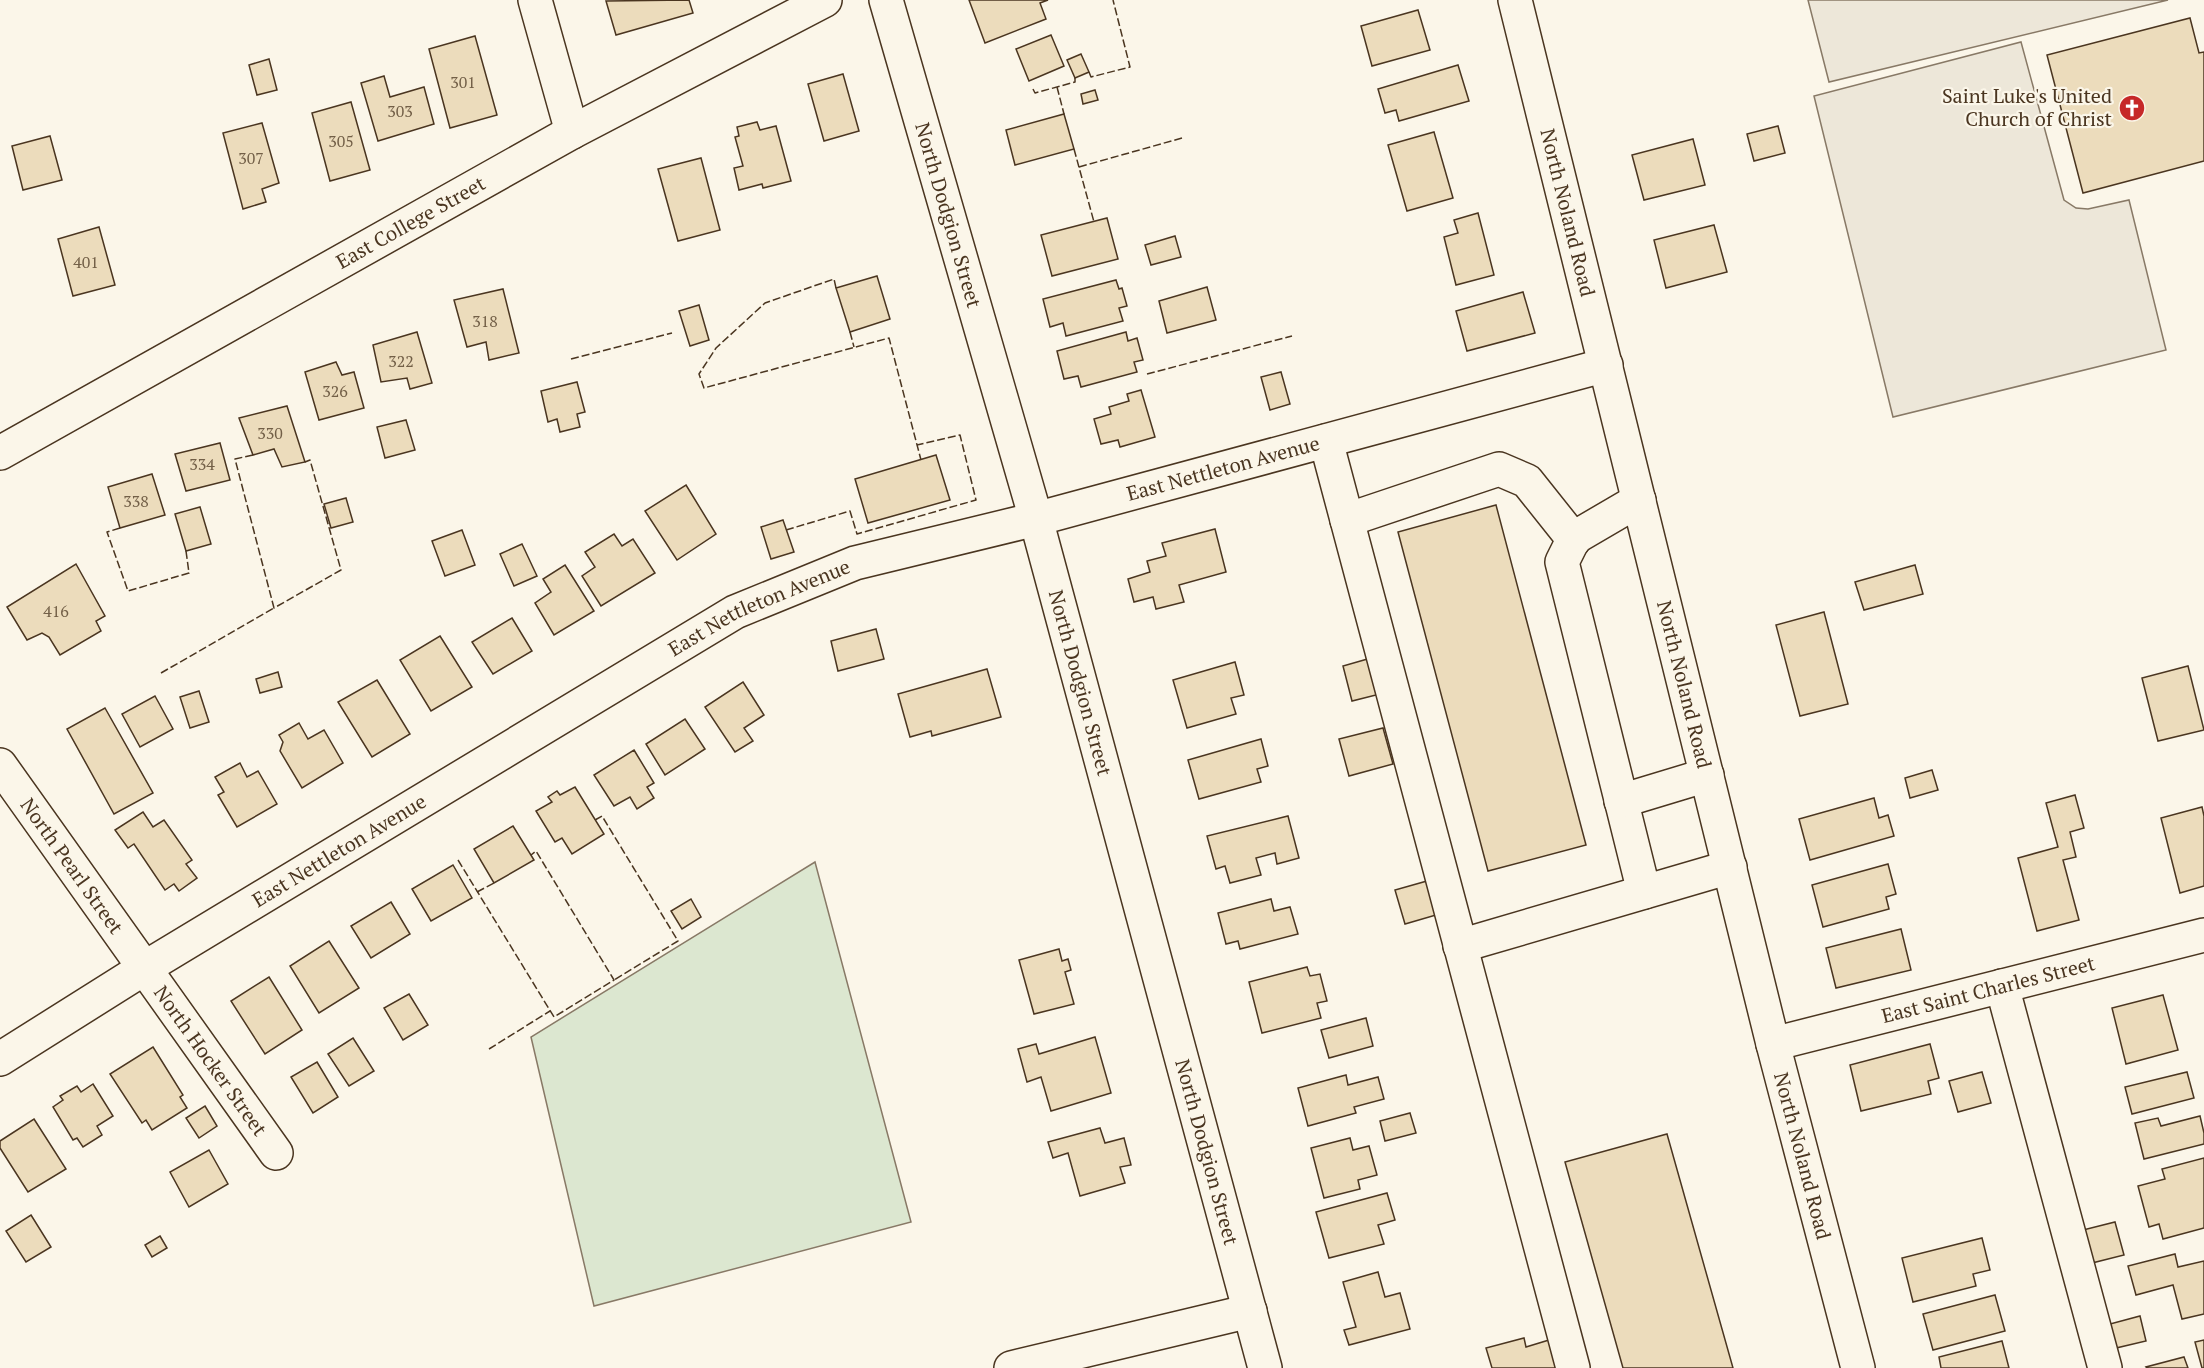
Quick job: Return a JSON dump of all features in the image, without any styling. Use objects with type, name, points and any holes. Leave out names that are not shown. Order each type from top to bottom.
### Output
[{"type":"street","points":[[536,0],[572,132]]},
{"type":"street","name":"East College Street","points":[[0,453],[572,132],[825,0]]},
{"type":"street","name":"North Dodgion Street","points":[[886,0],[1036,519],[1265,1368]]},
{"type":"street","name":"North Noland Road","points":[[1515,0],[1773,1044],[1858,1368]]},
{"type":"street","name":"East Nettleton Avenue","points":[[0,1059],[143,969],[735,612],[855,563],[1036,519],[1606,365]]},
{"type":"street","points":[[1326,441],[1573,1368]]},
{"type":"street","points":[[1347,520],[1499,469],[1527,481],[1574,540]]},
{"type":"street","points":[[1639,500],[1574,540],[1562,562],[1644,892]]},
{"type":"street","name":"North Pearl Street","points":[[0,765],[143,969]]},
{"type":"street","points":[[1621,801],[1707,775]]},
{"type":"street","points":[[1460,946],[1730,867]]},
{"type":"street","name":"East Saint Charles Street","points":[[1773,1044],[2204,935]]},
{"type":"street","name":"North Hocker Street","points":[[143,969],[276,1153]]},
{"type":"street","points":[[2002,986],[2105,1368]]},
{"type":"street","points":[[1011,1368],[1250,1311]]},
{"type":"green space","points":[[815,862],[911,1222],[594,1306],[531,1037]]},
{"type":"shaded area","points":[[1808,0],[2168,0],[1829,82]]},
{"type":"shaded area","points":[[2021,42],[2064,200],[2076,208],[2088,209],[2129,200],[2166,350],[1893,417],[1814,96]]},
{"type":"building","points":[[689,0],[693,13],[616,35],[606,1]]},
{"type":"building","points":[[969,0],[1048,0],[1040,3],[1046,19],[985,43]]},
{"type":"building","points":[[1418,10],[1430,50],[1372,66],[1361,26]]},
{"type":"building","name":"Saint Luke's United Church of Christ","points":[[2190,18],[2199,53],[2204,52],[2204,161],[2083,193],[2047,55]]},
{"type":"building","points":[[1051,35],[1064,66],[1029,81],[1016,49]]},
{"type":"building","points":[[475,36],[497,115],[450,128],[429,49]]},
{"type":"building","points":[[1081,54],[1089,72],[1075,78],[1067,60]]},
{"type":"building","points":[[269,59],[277,90],[257,95],[249,65]]},
{"type":"building","points":[[1458,65],[1469,101],[1399,121],[1396,110],[1385,113],[1378,89]]},
{"type":"building","points":[[843,74],[859,131],[824,141],[808,84]]},
{"type":"building","points":[[384,76],[390,97],[424,87],[434,124],[378,141],[361,83]]},
{"type":"building","points":[[1095,90],[1098,100],[1083,104],[1081,94]]},
{"type":"building","points":[[351,102],[370,170],[330,181],[312,113]]},
{"type":"building","points":[[1064,114],[1074,149],[1015,165],[1006,130]]},
{"type":"building","points":[[757,122],[760,130],[776,126],[791,181],[763,188],[762,184],[739,190],[734,168],[743,166],[735,137],[739,136],[737,127]]},
{"type":"building","points":[[262,123],[279,183],[262,189],[266,202],[243,209],[223,133]]},
{"type":"building","points":[[1778,126],[1785,153],[1754,161],[1747,134]]},
{"type":"building","points":[[1434,132],[1453,198],[1407,211],[1388,145]]},
{"type":"building","points":[[50,136],[62,180],[23,190],[12,146]]},
{"type":"building","points":[[1693,139],[1705,185],[1644,200],[1632,155]]},
{"type":"building","points":[[701,158],[720,230],[678,241],[658,169]]},
{"type":"building","points":[[1478,213],[1494,275],[1456,285],[1444,237],[1458,233],[1454,220]]},
{"type":"building","points":[[1107,218],[1118,259],[1052,276],[1041,235]]},
{"type":"building","points":[[1714,225],[1727,272],[1666,288],[1654,240]]},
{"type":"building","points":[[99,227],[115,285],[73,296],[58,239]]},
{"type":"building","points":[[1175,236],[1181,257],[1151,265],[1145,245]]},
{"type":"building","points":[[877,276],[890,319],[850,332],[836,288]]},
{"type":"building","points":[[1116,280],[1119,289],[1122,288],[1127,306],[1119,308],[1123,321],[1066,336],[1063,323],[1050,327],[1043,299]]},
{"type":"building","points":[[1207,287],[1216,320],[1167,333],[1159,301]]},
{"type":"building","points":[[503,289],[519,353],[489,360],[486,342],[467,347],[454,300]]},
{"type":"building","points":[[1523,292],[1535,333],[1467,351],[1456,311]]},
{"type":"building","points":[[699,305],[709,340],[690,346],[679,311]]},
{"type":"building","points":[[417,332],[432,383],[410,389],[407,378],[381,382],[373,345]]},
{"type":"building","points":[[1126,332],[1128,341],[1137,338],[1143,360],[1134,362],[1137,372],[1081,387],[1078,376],[1064,379],[1057,351]]},
{"type":"building","points":[[336,362],[342,375],[354,372],[364,408],[319,420],[305,372]]},
{"type":"building","points":[[1281,372],[1290,404],[1270,410],[1261,377]]},
{"type":"building","points":[[577,382],[585,412],[577,414],[580,427],[560,432],[557,419],[548,422],[541,391]]},
{"type":"building","points":[[1141,390],[1155,437],[1120,447],[1118,440],[1101,444],[1094,419],[1111,414],[1109,407],[1129,401],[1127,394]]},
{"type":"building","points":[[287,406],[305,462],[282,467],[274,449],[253,455],[239,418]]},
{"type":"building","points":[[406,420],[415,450],[385,458],[377,427]]},
{"type":"building","points":[[220,443],[230,480],[186,491],[175,454]]},
{"type":"building","points":[[936,455],[950,500],[868,523],[855,479]]},
{"type":"building","points":[[152,474],[165,515],[120,528],[108,487]]},
{"type":"building","points":[[686,485],[716,534],[677,560],[645,511]]},
{"type":"building","points":[[346,498],[353,522],[331,528],[324,504]]},
{"type":"building","points":[[1496,505],[1586,845],[1488,871],[1398,532]]},
{"type":"building","points":[[200,507],[211,544],[186,551],[175,514]]},
{"type":"building","points":[[783,520],[794,552],[771,559],[761,527]]},
{"type":"building","points":[[1215,529],[1226,572],[1179,585],[1184,602],[1156,609],[1153,597],[1134,602],[1128,579],[1150,572],[1147,561],[1166,556],[1162,543]]},
{"type":"building","points":[[462,530],[475,565],[445,576],[432,541]]},
{"type":"building","points":[[614,534],[622,546],[633,539],[655,573],[601,606],[582,576],[595,567],[585,552]]},
{"type":"building","points":[[522,544],[537,576],[514,586],[500,554]]},
{"type":"building","points":[[76,564],[105,616],[96,621],[101,631],[60,655],[49,637],[42,633],[27,640],[7,607]]},
{"type":"building","points":[[565,565],[594,611],[554,635],[535,603],[551,592],[543,579]]},
{"type":"building","points":[[1915,565],[1923,594],[1864,610],[1855,582]]},
{"type":"building","points":[[1824,612],[1848,704],[1800,716],[1776,625]]},
{"type":"building","points":[[512,618],[532,651],[493,674],[472,642]]},
{"type":"building","points":[[876,629],[884,659],[838,671],[831,641]]},
{"type":"building","points":[[440,636],[472,687],[431,711],[400,660]]},
{"type":"building","points":[[1371,658],[1380,694],[1352,701],[1343,666]]},
{"type":"building","points":[[1235,662],[1244,695],[1231,698],[1236,714],[1187,728],[1173,680]]},
{"type":"building","points":[[2188,666],[2204,730],[2158,741],[2142,678]]},
{"type":"building","points":[[987,669],[1001,717],[932,736],[931,731],[910,737],[898,694]]},
{"type":"building","points":[[278,672],[282,687],[260,693],[256,679]]},
{"type":"building","points":[[377,680],[410,734],[372,757],[338,702]]},
{"type":"building","points":[[743,682],[764,715],[744,728],[753,741],[735,752],[705,707]]},
{"type":"building","points":[[199,691],[209,722],[190,728],[180,697]]},
{"type":"building","points":[[155,696],[173,729],[140,747],[122,714]]},
{"type":"building","points":[[105,708],[153,793],[114,814],[67,729]]},
{"type":"building","points":[[685,719],[705,749],[665,775],[646,744]]},
{"type":"building","points":[[299,723],[308,739],[324,730],[343,763],[302,788],[280,751],[283,742],[279,735]]},
{"type":"building","points":[[1383,728],[1393,764],[1349,776],[1339,739]]},
{"type":"building","points":[[1261,739],[1268,766],[1257,769],[1261,782],[1199,799],[1188,760]]},
{"type":"building","points":[[634,750],[654,783],[647,787],[654,798],[637,809],[630,797],[614,806],[594,775]]},
{"type":"building","points":[[240,763],[247,777],[258,771],[277,804],[237,827],[218,795],[224,792],[215,777]]},
{"type":"building","points":[[1932,770],[1938,790],[1910,798],[1905,778]]},
{"type":"building","points":[[575,787],[604,834],[572,854],[562,838],[555,842],[536,811],[552,802],[548,797],[557,791],[560,795]]},
{"type":"building","points":[[2075,795],[2084,828],[2070,832],[2076,857],[2063,860],[2079,920],[2037,931],[2018,858],[2058,847],[2046,803]]},
{"type":"building","points":[[1874,798],[1879,818],[1888,815],[1894,836],[1810,860],[1799,819]]},
{"type":"building","points":[[2202,807],[2204,886],[2180,893],[2161,818]]},
{"type":"building","points":[[143,812],[153,827],[164,820],[192,860],[186,864],[197,878],[179,891],[174,884],[165,890],[134,844],[128,848],[115,830]]},
{"type":"building","points":[[1288,816],[1299,858],[1277,864],[1275,853],[1256,858],[1261,875],[1230,883],[1225,866],[1216,869],[1207,836]]},
{"type":"building","points":[[513,826],[534,860],[494,883],[474,849]]},
{"type":"building","points":[[1888,864],[1896,894],[1886,897],[1889,909],[1823,927],[1812,885]]},
{"type":"building","points":[[453,865],[472,898],[431,921],[412,889]]},
{"type":"building","points":[[1427,881],[1436,915],[1405,924],[1395,890]]},
{"type":"building","points":[[691,899],[701,917],[682,929],[671,911]]},
{"type":"building","points":[[1271,899],[1274,911],[1290,907],[1298,934],[1240,949],[1238,941],[1226,944],[1218,913]]},
{"type":"building","points":[[391,902],[410,934],[371,958],[351,926]]},
{"type":"building","points":[[1901,929],[1911,970],[1836,988],[1826,948]]},
{"type":"building","points":[[329,941],[359,988],[319,1013],[290,966]]},
{"type":"building","points":[[1059,949],[1062,961],[1068,959],[1071,970],[1065,972],[1074,1004],[1034,1014],[1019,960]]},
{"type":"building","points":[[1307,967],[1310,976],[1320,974],[1327,1001],[1317,1003],[1321,1018],[1262,1033],[1249,982]]},
{"type":"building","points":[[269,977],[302,1030],[265,1054],[231,1001]]},
{"type":"building","points":[[409,994],[428,1025],[403,1040],[384,1008]]},
{"type":"building","points":[[2163,995],[2178,1050],[2126,1064],[2112,1008]]},
{"type":"building","points":[[1366,1018],[1373,1046],[1329,1058],[1321,1030]]},
{"type":"building","points":[[1095,1037],[1111,1093],[1051,1111],[1041,1077],[1027,1082],[1018,1049],[1036,1044],[1039,1054]]},
{"type":"building","points":[[353,1038],[374,1071],[349,1086],[328,1054]]},
{"type":"building","points":[[1930,1044],[1939,1078],[1928,1081],[1931,1094],[1861,1111],[1850,1065]]},
{"type":"building","points":[[153,1047],[183,1095],[180,1097],[187,1108],[152,1130],[146,1120],[142,1123],[110,1074]]},
{"type":"building","points":[[317,1062],[338,1097],[313,1113],[291,1077]]},
{"type":"building","points":[[1982,1072],[1991,1103],[1958,1112],[1949,1081]]},
{"type":"building","points":[[2187,1072],[2194,1098],[2132,1114],[2125,1087]]},
{"type":"building","points":[[1346,1075],[1348,1085],[1378,1077],[1384,1099],[1354,1107],[1356,1113],[1308,1126],[1298,1088]]},
{"type":"building","points":[[93,1084],[113,1116],[97,1126],[102,1135],[83,1147],[77,1138],[73,1140],[53,1107],[63,1100],[60,1096],[77,1086],[81,1092]]},
{"type":"building","points":[[205,1106],[217,1126],[199,1138],[186,1118]]},
{"type":"building","points":[[1410,1113],[1416,1133],[1385,1141],[1380,1121]]},
{"type":"building","points":[[2200,1116],[2204,1144],[2144,1159],[2135,1123],[2158,1118],[2161,1126]]},
{"type":"building","points":[[34,1119],[66,1169],[28,1192],[0,1148],[0,1141]]},
{"type":"building","points":[[1100,1128],[1105,1143],[1124,1138],[1131,1165],[1120,1167],[1125,1183],[1080,1196],[1068,1153],[1053,1158],[1048,1142]]},
{"type":"building","points":[[1667,1134],[1733,1368],[1623,1368],[1565,1162]]},
{"type":"building","points":[[1350,1138],[1353,1150],[1369,1146],[1377,1175],[1358,1180],[1360,1189],[1324,1198],[1311,1148]]},
{"type":"building","points":[[209,1150],[228,1184],[189,1207],[170,1172]]},
{"type":"building","points":[[2204,1158],[2204,1228],[2163,1239],[2159,1224],[2149,1227],[2138,1186],[2165,1179],[2162,1169]]},
{"type":"building","points":[[1387,1193],[1395,1220],[1378,1225],[1384,1244],[1329,1258],[1316,1212]]},
{"type":"building","points":[[31,1215],[51,1247],[26,1262],[6,1231]]},
{"type":"building","points":[[2115,1222],[2124,1255],[2088,1264],[2079,1231]]},
{"type":"building","points":[[160,1236],[167,1248],[152,1257],[145,1245]]},
{"type":"building","points":[[1982,1238],[1990,1270],[1973,1274],[1976,1286],[1913,1302],[1902,1258]]},
{"type":"building","points":[[2175,1254],[2178,1267],[2204,1261],[2204,1314],[2182,1319],[2173,1285],[2136,1295],[2128,1266]]},
{"type":"building","points":[[1378,1272],[1385,1297],[1400,1293],[1410,1329],[1349,1345],[1344,1330],[1356,1327],[1343,1282]]},
{"type":"building","points":[[1995,1295],[2005,1331],[1933,1350],[1923,1314]]},
{"type":"building","points":[[2140,1316],[2146,1341],[2116,1348],[2110,1324]]},
{"type":"building","points":[[1524,1338],[1526,1347],[1549,1340],[1556,1368],[1492,1368],[1486,1348]]},
{"type":"building","points":[[2204,1340],[2204,1368],[2202,1368],[2195,1342]]},
{"type":"building","points":[[2002,1341],[2009,1368],[1941,1368],[1939,1357]]},
{"type":"building","points":[[2184,1357],[2188,1368],[2146,1367]]},
{"type":"fence","points":[[1089,72],[1091,77],[1130,67],[1113,0]]},
{"type":"fence","points":[[1033,89],[1035,93],[1075,82],[1075,78]]},
{"type":"fence","points":[[1057,87],[1064,114]]},
{"type":"fence","points":[[1079,167],[1182,138]]},
{"type":"fence","points":[[1074,149],[1094,222]]},
{"type":"fence","points":[[836,288],[834,279],[765,303],[716,348],[699,374],[704,388],[889,338],[921,460]]},
{"type":"fence","points":[[850,332],[854,347]]},
{"type":"fence","points":[[571,359],[672,333]]},
{"type":"fence","points":[[1147,374],[1292,336]]},
{"type":"fence","points":[[786,530],[850,511],[857,534],[976,500],[960,435],[917,445]]},
{"type":"fence","points":[[253,455],[235,459],[274,608],[341,570],[310,460],[305,462]]},
{"type":"fence","points":[[120,528],[107,532],[128,591],[189,573],[186,551]]},
{"type":"fence","points":[[161,673],[274,608]]},
{"type":"fence","points":[[595,820],[602,816],[678,941],[614,980]]},
{"type":"fence","points":[[458,860],[554,1017],[614,980],[536,851],[531,855]]},
{"type":"fence","points":[[477,892],[494,883]]},
{"type":"fence","points":[[489,1049],[550,1011]]},
{"type":"place","name":"Saint Luke's United Church of Christ","points":[[2132,108]]}]
